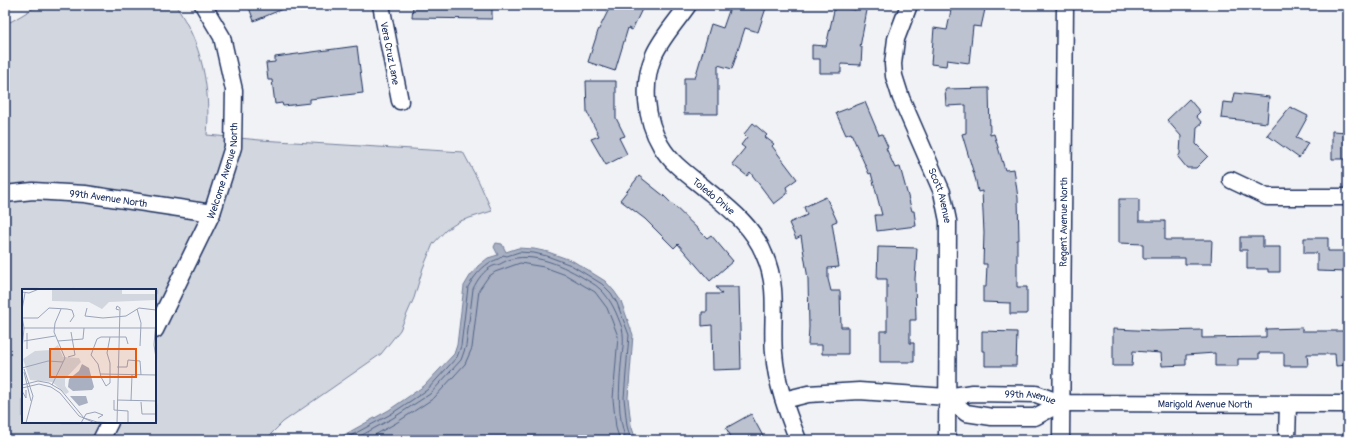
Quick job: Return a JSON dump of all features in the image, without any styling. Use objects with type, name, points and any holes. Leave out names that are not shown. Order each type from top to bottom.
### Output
[{"type":"street","name":"Welcome Avenue North","points":[[156,328],[212,213],[233,147],[234,90],[222,37],[203,5]]},
{"type":"street","name":"Vera Cruz Lane","points":[[381,5],[400,101]]},
{"type":"street","name":"Toledo Drive","points":[[688,5],[663,39],[654,55],[649,72],[647,89],[648,106],[652,124],[661,146],[670,158],[687,174],[732,210],[746,224],[762,248],[774,289],[775,370],[798,440]]},
{"type":"street","name":"Scott Avenue","points":[[910,5],[896,39],[894,70],[896,84],[901,98],[942,192],[948,221],[947,440]]},
{"type":"street","name":"Regent Avenue North","points":[[1061,440],[1065,5]]},
{"type":"street","points":[[1231,180],[1267,197],[1348,197]]},
{"type":"street","name":"99th Avenue North","points":[[5,194],[33,191],[85,194],[212,213]]},
{"type":"street","name":"99th Avenue","points":[[784,400],[808,394],[859,391],[947,396],[972,393],[1036,394],[1061,403]]},
{"type":"street","name":"99th Avenue","points":[[947,396],[966,413],[992,417],[1035,417],[1061,403]]},
{"type":"street","name":"Marigold Avenue North","points":[[1061,403],[1348,404]]},
{"type":"street","points":[[1287,440],[1288,404]]},
{"type":"street","points":[[101,440],[110,423]]},
{"type":"shaded area","points":[[39,5],[175,5],[192,35],[203,67],[206,84],[208,118],[207,135],[260,140],[463,152],[492,211],[460,221],[446,230],[433,244],[423,268],[414,298],[400,330],[381,354],[283,422],[265,440],[5,440],[5,23],[12,21]]},
{"type":"water","points":[[496,243],[502,244],[506,252],[518,248],[534,249],[548,252],[573,261],[605,281],[614,291],[621,301],[633,335],[628,398],[631,425],[636,440],[335,440],[389,410],[424,386],[454,354],[457,345],[464,286],[478,266],[488,258],[498,255],[494,247]]},
{"type":"building","points":[[248,5],[292,5],[254,21]]},
{"type":"building","points":[[413,5],[492,5],[492,19],[412,18]]},
{"type":"building","points":[[611,5],[644,5],[632,30],[628,28],[615,71],[588,62],[598,31]]},
{"type":"building","points":[[731,5],[767,5],[758,32],[745,28],[732,69],[718,65],[718,114],[684,114],[684,78],[695,78],[711,24],[723,28]]},
{"type":"building","points":[[856,5],[868,5],[860,47],[862,47],[861,65],[841,64],[841,73],[820,73],[820,59],[812,59],[812,45],[826,46],[835,6],[855,10]]},
{"type":"building","points":[[952,5],[986,5],[981,27],[973,26],[969,63],[947,60],[946,66],[931,64],[934,28],[947,30]]},
{"type":"building","points":[[357,46],[363,93],[310,99],[310,103],[283,106],[282,103],[275,104],[272,80],[268,80],[266,63],[275,62],[275,57]]},
{"type":"building","points":[[586,81],[616,81],[616,118],[625,136],[619,138],[627,154],[606,165],[591,139],[599,136],[587,112]]},
{"type":"building","points":[[989,88],[990,135],[994,134],[1005,170],[1014,169],[1018,198],[1019,240],[1017,240],[1017,287],[1027,287],[1027,314],[1010,314],[1010,303],[983,302],[983,287],[986,287],[987,264],[983,264],[984,233],[982,191],[978,192],[962,134],[966,133],[966,105],[946,106],[945,89]]},
{"type":"building","points":[[1235,93],[1269,97],[1267,123],[1221,118],[1223,102],[1233,103]]},
{"type":"building","points":[[1189,99],[1200,112],[1196,116],[1202,123],[1197,127],[1196,144],[1208,156],[1196,168],[1187,168],[1178,157],[1180,154],[1181,136],[1167,120]]},
{"type":"building","points":[[865,102],[879,135],[882,134],[888,147],[886,148],[895,168],[900,167],[912,211],[914,211],[916,226],[877,231],[875,215],[882,215],[871,173],[869,174],[851,133],[846,135],[836,113]]},
{"type":"building","points":[[1290,107],[1308,116],[1296,138],[1308,143],[1299,158],[1267,135]]},
{"type":"building","points":[[753,123],[767,135],[765,137],[774,144],[772,146],[797,179],[786,187],[787,194],[774,204],[750,172],[747,176],[732,164],[745,148],[741,145],[747,137],[744,134]]},
{"type":"building","points":[[1332,131],[1348,132],[1348,159],[1332,159]]},
{"type":"building","points":[[639,176],[664,196],[707,238],[711,235],[733,261],[710,281],[678,244],[674,248],[645,219],[620,200]]},
{"type":"building","points":[[826,197],[837,221],[832,223],[839,267],[828,268],[828,279],[831,291],[840,291],[841,327],[848,327],[848,354],[822,354],[822,345],[808,345],[808,279],[801,236],[796,239],[789,223],[807,215],[804,207]]},
{"type":"building","points":[[1119,199],[1139,199],[1139,221],[1165,221],[1165,240],[1212,240],[1211,264],[1185,264],[1185,258],[1143,258],[1143,244],[1119,243]]},
{"type":"building","points":[[1240,237],[1263,237],[1263,247],[1280,247],[1280,272],[1268,272],[1268,269],[1247,269],[1247,250],[1240,250]]},
{"type":"building","points":[[1304,238],[1328,238],[1328,251],[1346,251],[1346,272],[1317,271],[1317,253],[1304,253]]},
{"type":"building","points":[[878,247],[917,248],[915,279],[916,320],[910,320],[910,343],[914,343],[914,362],[880,362],[880,331],[887,331],[887,279],[877,279]]},
{"type":"building","points":[[716,287],[739,287],[741,369],[713,370],[712,325],[702,326],[702,312],[707,312],[707,294],[722,294]]},
{"type":"building","points":[[1302,328],[1302,331],[1348,331],[1348,365],[1336,366],[1335,354],[1307,354],[1308,366],[1284,366],[1284,353],[1259,353],[1259,359],[1238,359],[1238,366],[1215,366],[1215,353],[1186,355],[1186,365],[1162,366],[1161,353],[1133,351],[1132,366],[1113,366],[1113,329],[1159,331],[1202,330],[1202,338],[1266,337],[1266,329]]},
{"type":"building","points":[[982,331],[1017,332],[1016,366],[985,366],[985,351],[982,351]]},
{"type":"building","points":[[751,414],[765,440],[733,440],[726,428]]}]
